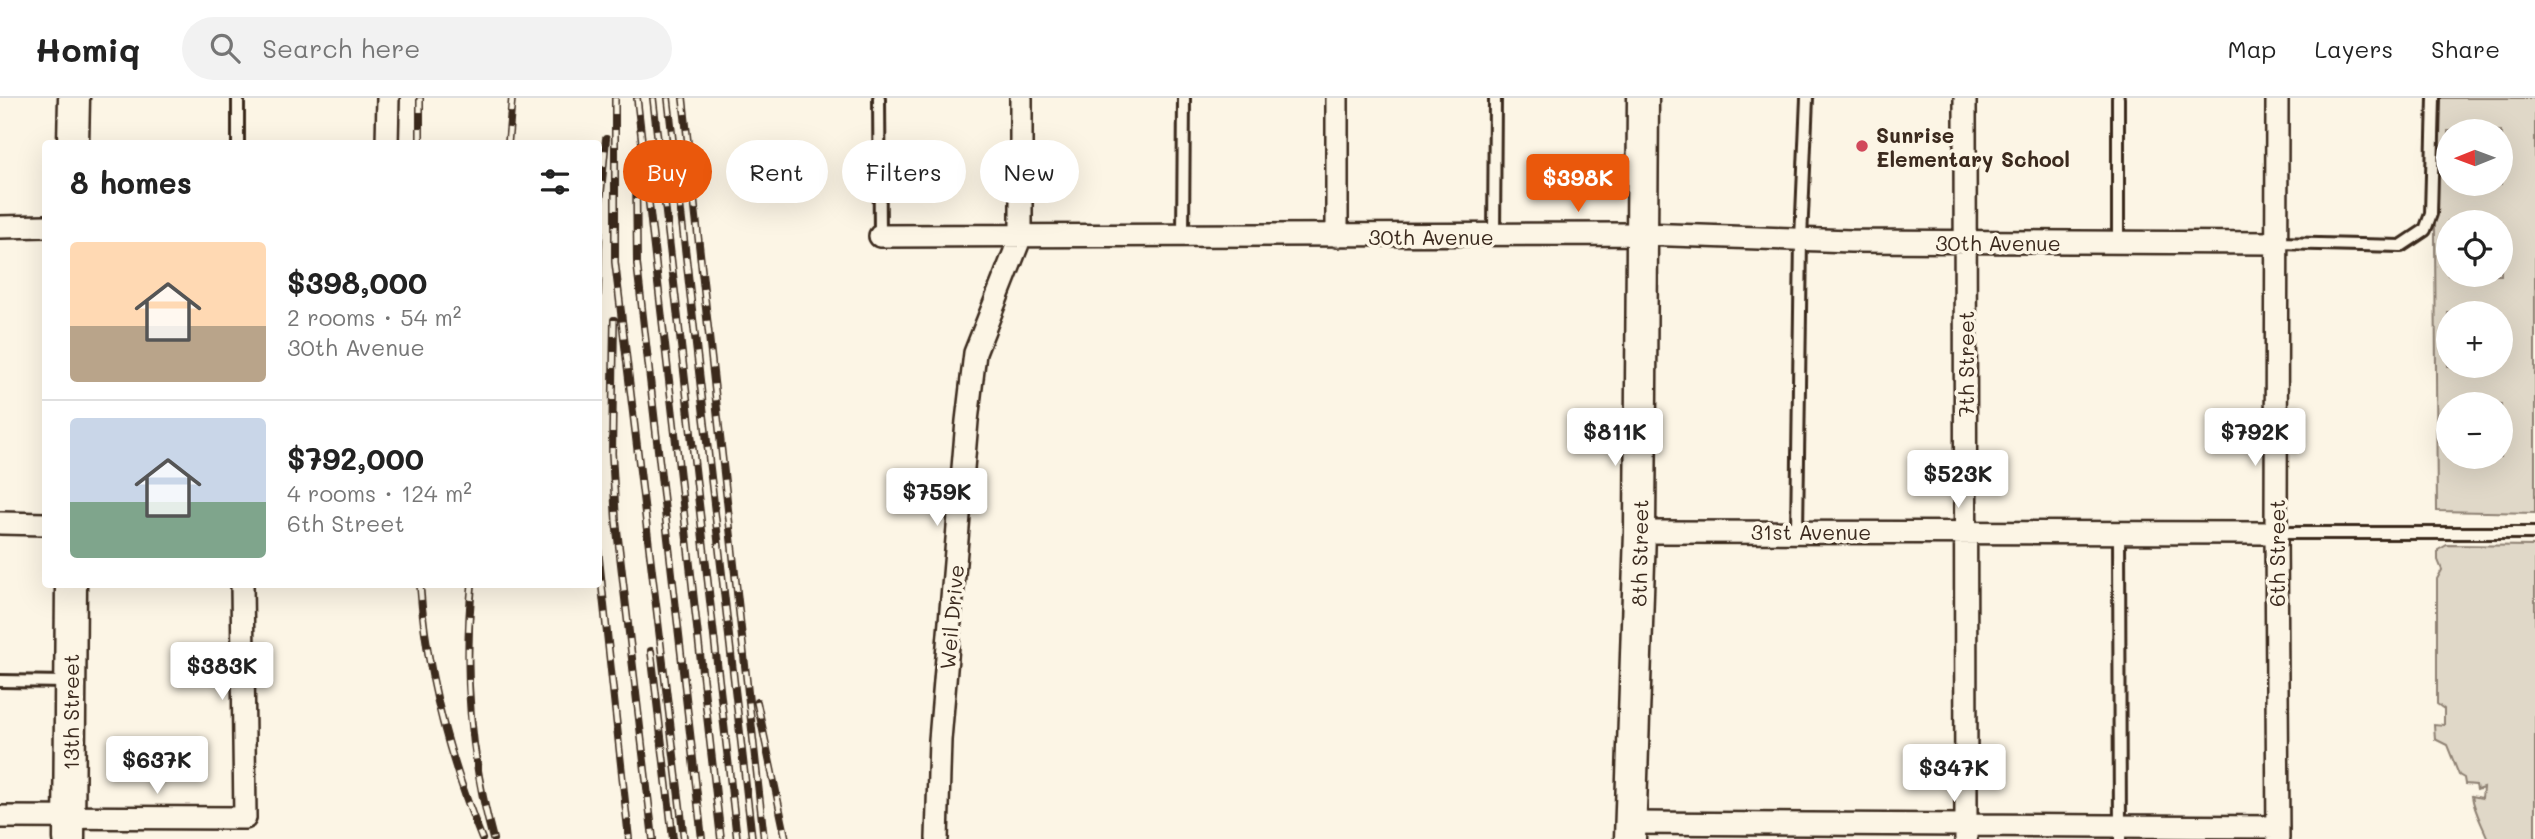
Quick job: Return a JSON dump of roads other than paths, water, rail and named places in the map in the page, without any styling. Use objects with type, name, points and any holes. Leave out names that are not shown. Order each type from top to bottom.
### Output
[{"type":"main road","points":[[74,98],[74,140]]},
{"type":"main road","name":"8th Street","points":[[1630,831],[1640,532],[1643,98]]},
{"type":"main road","name":"13th Street","points":[[69,828],[71,588]]},
{"type":"street","points":[[387,140],[388,98]]},
{"type":"street","points":[[1021,98],[1021,236]]},
{"type":"street","points":[[1337,98],[1337,236]]},
{"type":"street","name":"7th Street","points":[[1965,98],[1966,832]]},
{"type":"street","name":"6th Street","points":[[2277,98],[2278,833]]},
{"type":"street","points":[[0,227],[42,226]]},
{"type":"street","name":"30th Avenue","points":[[880,236],[1642,234],[1965,242],[2276,243]]},
{"type":"street","name":"Weil Drive","points":[[937,839],[940,740],[975,353],[1021,236]]},
{"type":"street","points":[[0,523],[42,524]]},
{"type":"street","name":"31st Avenue","points":[[1640,532],[2276,533]]},
{"type":"street","points":[[0,817],[69,828],[245,818],[242,588]]},
{"type":"street","points":[[1630,831],[2278,833]]},
{"type":"lane","points":[[238,98],[238,140]]},
{"type":"lane","points":[[879,98],[880,236]]},
{"type":"lane","points":[[1183,235],[1184,98]]},
{"type":"lane","points":[[1494,236],[1495,98]]},
{"type":"lane","points":[[1797,531],[1801,239],[1807,98]]},
{"type":"lane","points":[[2118,98],[2118,242]]},
{"type":"lane","points":[[2276,243],[2401,246],[2425,230],[2431,214],[2434,98]]},
{"type":"lane","points":[[2119,533],[2120,832]]},
{"type":"lane","points":[[2276,533],[2535,533]]},
{"type":"lane","points":[[0,681],[70,682]]},
{"type":"railway","points":[[420,98],[420,140]]},
{"type":"railway","points":[[508,140],[512,98]]},
{"type":"railway","points":[[615,98],[615,262],[684,839]]},
{"type":"railway","points":[[637,98],[721,839]]},
{"type":"railway","points":[[653,98],[737,839]]},
{"type":"railway","points":[[668,98],[752,839]]},
{"type":"railway","points":[[683,98],[764,839]]},
{"type":"railway","points":[[602,181],[606,139]]},
{"type":"railway","points":[[636,203],[637,264],[702,839]]},
{"type":"railway","points":[[614,320],[612,453],[616,521],[653,839]]},
{"type":"railway","points":[[602,586],[629,839]]},
{"type":"railway","points":[[420,588],[428,650],[441,714],[459,777],[482,839]]},
{"type":"railway","points":[[472,588],[468,649],[470,713],[479,776],[493,839]]},
{"type":"railway","points":[[651,651],[673,839]]},
{"type":"railway","points":[[757,702],[786,839]]},
{"type":"place","name":"Sunrise Elementary School","points":[[1862,146]]}]
